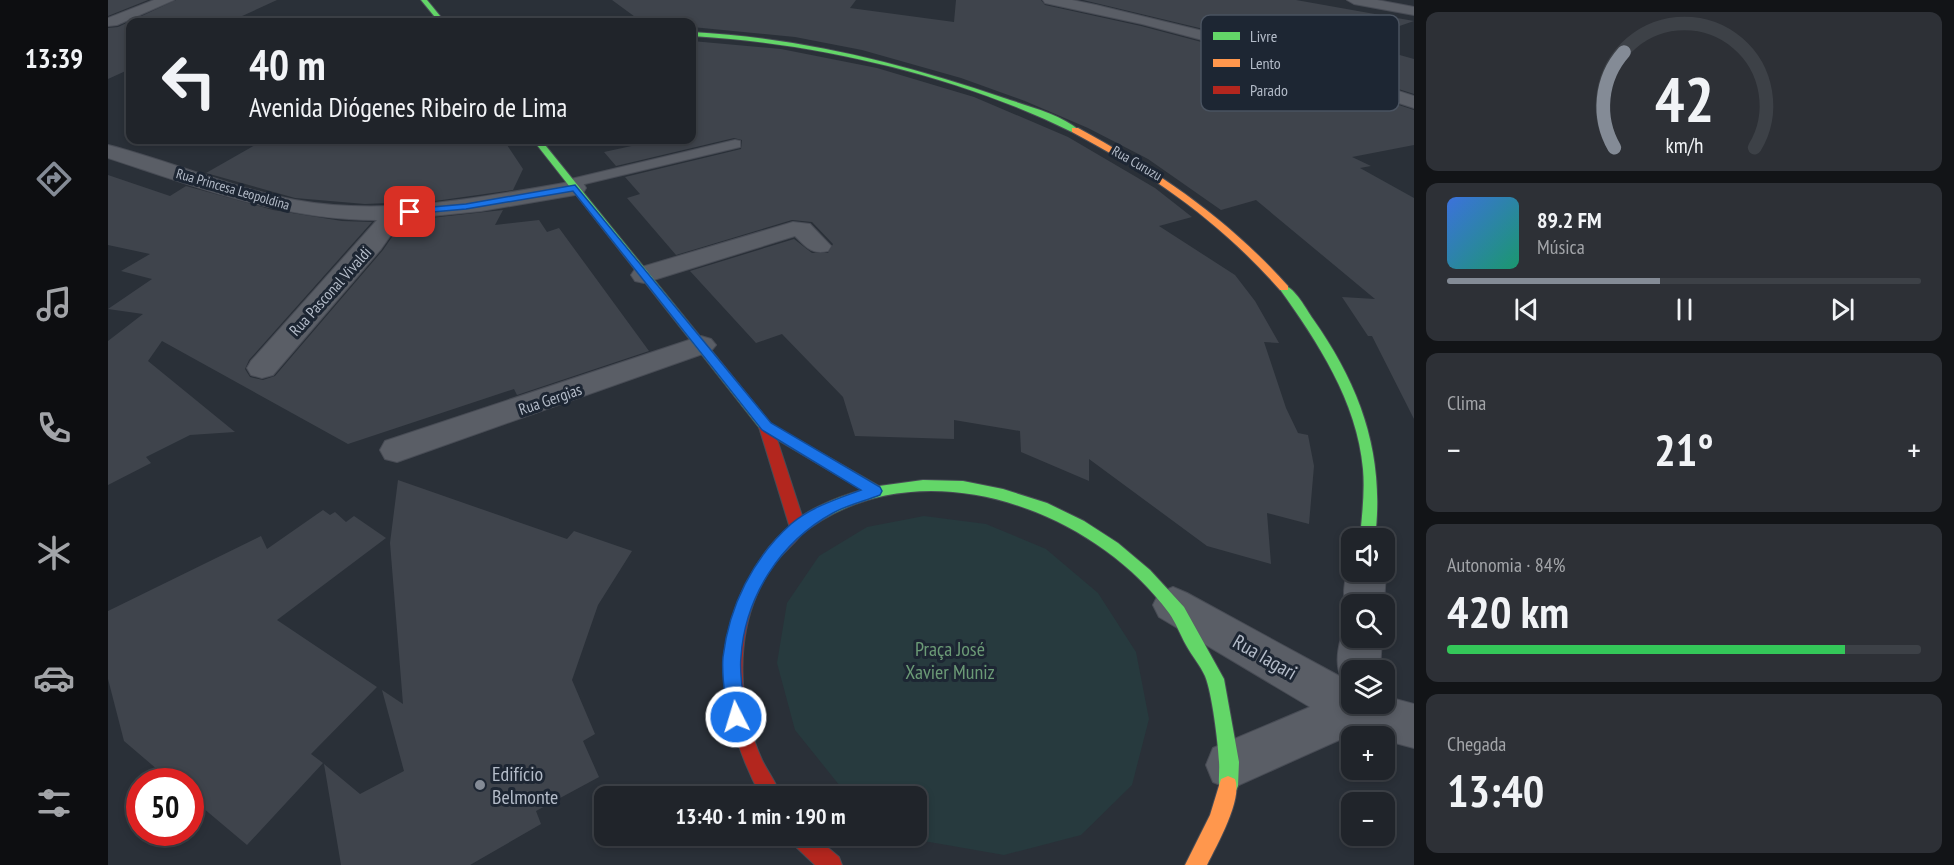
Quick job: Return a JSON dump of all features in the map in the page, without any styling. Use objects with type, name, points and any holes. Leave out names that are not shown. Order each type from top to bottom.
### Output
[{"type":"main road","points":[[424,0],[439,18]]},
{"type":"main road","name":"Rua Curuzu","points":[[696,34],[769,38],[828,49],[892,64],[1001,98],[1080,131],[1122,153],[1153,171],[1218,216],[1251,248],[1288,290],[1340,373],[1368,451],[1369,528]]},
{"type":"main road","points":[[540,144],[766,426],[875,491]]},
{"type":"main road","points":[[766,426],[798,528]]},
{"type":"main road","points":[[764,786],[759,779],[736,717],[732,658],[742,606],[766,562],[798,528],[829,508],[875,491],[917,484],[962,485],[1007,494],[1053,510],[1096,535],[1138,566],[1173,605],[1216,680],[1230,765],[1220,823],[1196,865]]},
{"type":"main road","points":[[810,846],[831,865]]},
{"type":"street","points":[[110,22],[167,0]]},
{"type":"street","points":[[1050,0],[1112,12],[1201,35]]},
{"type":"street","points":[[1354,0],[1414,11]]},
{"type":"street","points":[[110,22],[126,23]]},
{"type":"street","points":[[1399,97],[1414,102]]},
{"type":"street","name":"Rua Princesa Leopoldina","points":[[108,152],[283,205],[322,211],[395,212],[466,207],[573,185]]},
{"type":"street","name":"Rua Pasconal Vivaldi","points":[[262,368],[372,244],[395,212]]},
{"type":"street","points":[[644,275],[793,229],[801,229],[819,246]]},
{"type":"street","name":"Rua Gergias","points":[[397,450],[701,345]]},
{"type":"street","name":"Rua Iagari","points":[[1173,605],[1341,687]]},
{"type":"street","points":[[1230,765],[1341,704]]},
{"type":"street","name":"Rua Iagari","points":[[1392,714],[1414,726]]},
{"type":"lane","points":[[573,185],[735,144]]},
{"type":"green space","name":"Praça José Xavier Muniz","points":[[924,516],[986,524],[1046,549],[1098,593],[1136,652],[1149,719],[1132,785],[1081,835],[1004,855],[927,842],[927,786],[840,786],[795,730],[777,663],[787,603],[819,556],[867,527]]},
{"type":"building","points":[[108,0],[148,0],[108,16]]},
{"type":"building","points":[[176,0],[277,0],[238,18],[137,18]]},
{"type":"building","points":[[612,0],[856,0],[850,8],[954,22],[956,0],[1041,0],[1045,5],[1201,42],[1201,111],[1399,111],[1399,105],[1414,110],[1414,145],[1352,157],[1371,166],[1360,168],[1414,198],[1414,419],[1372,336],[1368,336],[1342,297],[1375,299],[1256,200],[1221,210],[1148,159],[1088,128],[1025,101],[961,78],[862,50],[795,37],[696,27],[696,18],[637,18]]},
{"type":"building","points":[[1083,0],[1296,0],[1380,15],[1201,15],[1201,28]]},
{"type":"building","points":[[1399,18],[1414,21],[1399,26]]},
{"type":"building","points":[[126,23],[126,71],[108,79],[108,28]]},
{"type":"building","points":[[696,41],[781,49],[877,68],[974,97],[1068,137],[1155,188],[1192,217],[1159,226],[1235,275],[1255,301],[1279,343],[1264,342],[1286,408],[1298,433],[1308,435],[1314,466],[1309,524],[1267,513],[1271,564],[1207,546],[1089,459],[1089,481],[1021,452],[1020,431],[954,420],[954,439],[855,436],[843,397],[782,334],[756,343],[690,271],[794,239],[812,253],[828,253],[833,244],[812,222],[792,220],[676,255],[627,198],[640,194],[625,177],[741,149],[742,140],[734,138],[616,166],[604,152],[641,144],[696,144]]},
{"type":"building","points":[[1399,55],[1414,59],[1414,94],[1399,89]]},
{"type":"building","points":[[257,144],[507,145],[523,169],[513,190],[435,201],[365,204],[295,198],[206,173]]},
{"type":"building","points":[[108,175],[170,196],[186,186],[273,210],[342,221],[372,222],[249,360],[245,369],[250,377],[263,380],[275,376],[383,250],[403,221],[503,210],[495,225],[539,220],[547,232],[559,228],[649,351],[517,395],[514,389],[348,444],[162,341],[148,361],[235,432],[190,435],[146,457],[151,463],[108,485],[108,341],[143,314],[108,309],[152,279],[121,271],[150,254],[108,245]]},
{"type":"building","points":[[398,480],[567,539],[574,531],[632,551],[598,605],[572,680],[595,734],[583,741],[599,777],[536,811],[541,824],[470,865],[341,865],[324,764],[360,794],[404,771],[382,690],[403,704],[390,543]]},
{"type":"building","points":[[323,510],[330,515],[335,512],[346,522],[354,516],[386,538],[277,620],[377,687],[311,754],[323,763],[247,845],[204,809],[204,768],[156,768],[124,741],[108,679],[108,611],[261,536],[267,549]]},
{"type":"traffic: fast","points":[[424,0],[439,18]]},
{"type":"traffic: fast","points":[[696,34],[762,39],[864,58],[964,87],[1034,112],[1075,130]]},
{"type":"traffic: fast","points":[[540,144],[766,427],[875,491]]},
{"type":"traffic: fast","points":[[1284,288],[1325,346],[1357,416],[1369,460],[1371,499],[1369,528]]},
{"type":"traffic: fast","points":[[793,533],[813,518],[846,501],[882,491],[923,486],[963,487],[1003,494],[1042,507],[1078,525],[1112,548],[1144,574],[1172,604],[1210,668],[1217,684],[1229,754],[1228,786]]},
{"type":"traffic: slow","points":[[1075,130],[1134,163],[1188,198],[1238,239],[1284,288]]},
{"type":"traffic: slow","points":[[1196,865],[1219,818],[1228,786]]},
{"type":"traffic: jam","points":[[766,427],[798,528]]},
{"type":"traffic: jam","points":[[766,786],[754,764],[742,730],[735,695],[734,660],[738,625],[749,592],[768,561],[793,533]]},
{"type":"traffic: jam","points":[[810,846],[831,865]]},
{"type":"place","name":"Edifício Belmonte","points":[[480,785]]},
{"type":"route","points":[[410,212],[466,207],[575,188],[766,426],[875,491],[829,508],[798,528],[766,562],[742,606],[732,658],[736,717]]}]
